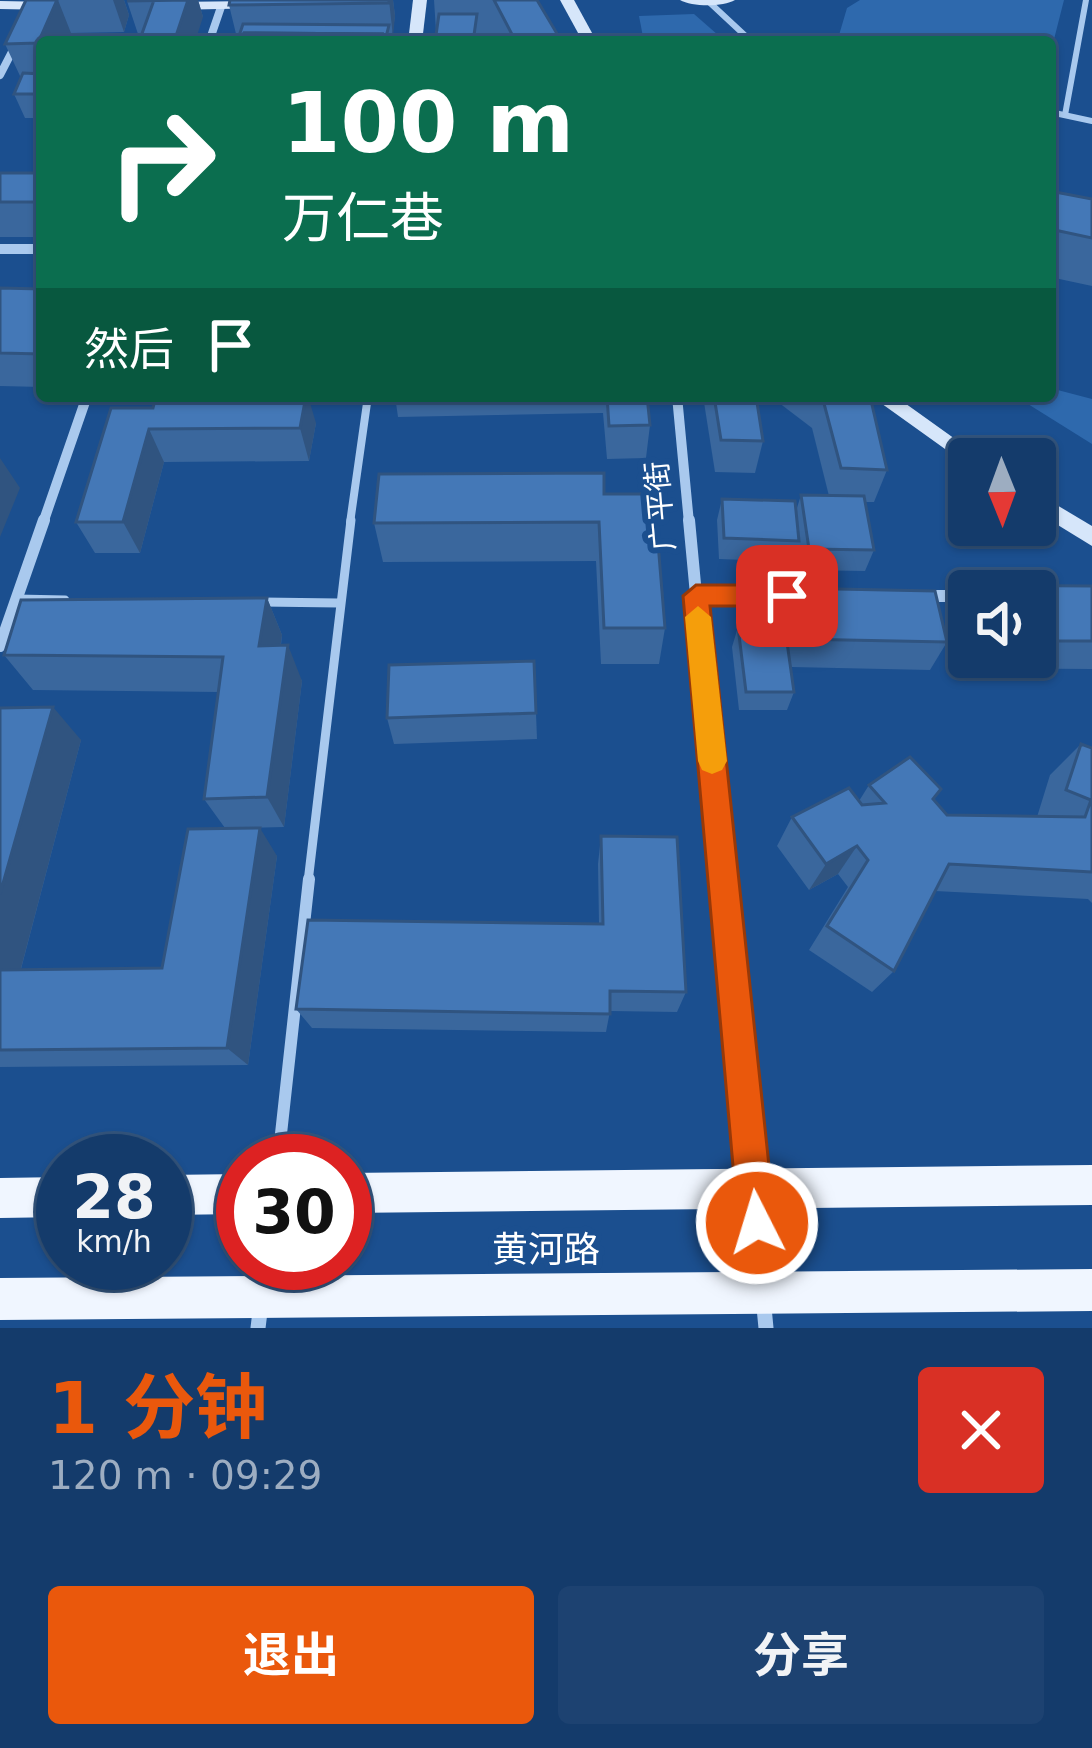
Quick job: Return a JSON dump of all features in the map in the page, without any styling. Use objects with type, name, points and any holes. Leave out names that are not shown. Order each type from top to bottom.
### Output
[{"type":"main road","name":"黄河路","points":[[372,1192],[1092,1185]]},
{"type":"main road","points":[[0,1198],[36,1197]]},
{"type":"main road","name":"黄河路","points":[[0,1299],[262,1296],[765,1311],[1092,1290]]},
{"type":"street","points":[[416,36],[420,0]]},
{"type":"street","points":[[566,0],[587,36]]},
{"type":"street","points":[[686,0],[728,0]]},
{"type":"street","points":[[152,6],[287,3]]},
{"type":"street","points":[[0,5],[59,6]]},
{"type":"street","points":[[27,23],[36,6]]},
{"type":"street","points":[[211,36],[221,7]]},
{"type":"street","points":[[0,74],[18,40]]},
{"type":"street","points":[[0,249],[36,249]]},
{"type":"street","points":[[0,646],[85,402]]},
{"type":"street","name":"广平街","points":[[678,402],[765,1311]]},
{"type":"street","points":[[890,402],[948,442]]},
{"type":"street","points":[[1056,514],[1092,537]]},
{"type":"street","points":[[696,596],[810,596]]},
{"type":"street","points":[[901,596],[948,596]]},
{"type":"street","points":[[0,599],[16,599]]},
{"type":"lane","points":[[1065,115],[1086,0]]},
{"type":"lane","points":[[708,1],[746,36]]},
{"type":"lane","points":[[1056,113],[1092,121]]},
{"type":"lane","points":[[281,1134],[339,603],[367,402]]},
{"type":"lane","points":[[16,599],[86,600]]},
{"type":"lane","points":[[247,602],[339,603]]},
{"type":"shaded area","points":[[860,0],[1064,0],[1055,36],[839,36],[847,8]]},
{"type":"shaded area","points":[[694,14],[719,36],[643,36],[639,16]]},
{"type":"shaded area","points":[[1056,390],[1092,399],[1092,444],[1025,402],[1056,402]]},
{"type":"building","points":[[26,0],[57,0],[36,43],[5,44]]},
{"type":"building","points":[[188,0],[176,36],[141,36],[154,1]]},
{"type":"building","points":[[230,0],[389,0],[389,3],[229,5]]},
{"type":"building","points":[[494,0],[537,0],[558,36],[513,36]]},
{"type":"building","points":[[439,14],[477,14],[474,36],[436,36]]},
{"type":"building","points":[[243,24],[389,25],[386,36],[239,36]]},
{"type":"building","points":[[244,33],[382,34],[382,36]]},
{"type":"building","points":[[23,73],[36,74],[36,94],[14,94]]},
{"type":"building","points":[[0,173],[36,173],[36,202],[0,202]]},
{"type":"building","points":[[1056,192],[1092,199],[1092,238],[1056,230]]},
{"type":"building","points":[[0,288],[36,289],[36,354],[0,353]]},
{"type":"building","points":[[154,402],[305,402],[300,428],[149,429],[123,522],[76,522],[111,408],[153,408]]},
{"type":"building","points":[[607,402],[648,402],[650,425],[609,426]]},
{"type":"building","points":[[715,402],[757,402],[763,441],[721,440]]},
{"type":"building","points":[[824,402],[871,402],[887,470],[841,468]]},
{"type":"building","points":[[604,473],[604,494],[654,494],[665,628],[604,628],[599,522],[374,523],[379,474]]},
{"type":"building","points":[[801,495],[864,496],[874,550],[809,549]]},
{"type":"building","points":[[722,499],[795,501],[799,541],[724,538]]},
{"type":"building","points":[[1056,586],[1092,586],[1092,641],[1056,641]]},
{"type":"building","points":[[788,588],[935,591],[947,642],[795,639]]},
{"type":"building","points":[[267,598],[259,646],[288,645],[267,797],[204,799],[223,657],[4,655],[21,600]]},
{"type":"building","points":[[738,627],[785,628],[794,692],[746,692]]},
{"type":"building","points":[[534,661],[536,713],[387,718],[389,665]]},
{"type":"building","points":[[53,707],[0,894],[0,708]]},
{"type":"building","points":[[1081,744],[1092,748],[1092,872],[949,864],[894,971],[827,926],[868,860],[857,846],[826,864],[792,817],[849,788],[862,805],[885,803],[869,785],[910,757],[941,789],[933,799],[947,815],[1085,817],[1091,800],[1066,790]]},
{"type":"building","points":[[260,828],[227,1048],[0,1050],[0,970],[162,968],[188,829]]},
{"type":"building","points":[[601,836],[677,837],[686,992],[610,991],[610,1014],[296,1009],[308,920],[603,924]]},
{"type":"slow traffic","points":[[698,617],[712,761]]},
{"type":"route","points":[[757,1223],[696,596],[787,596]]}]
